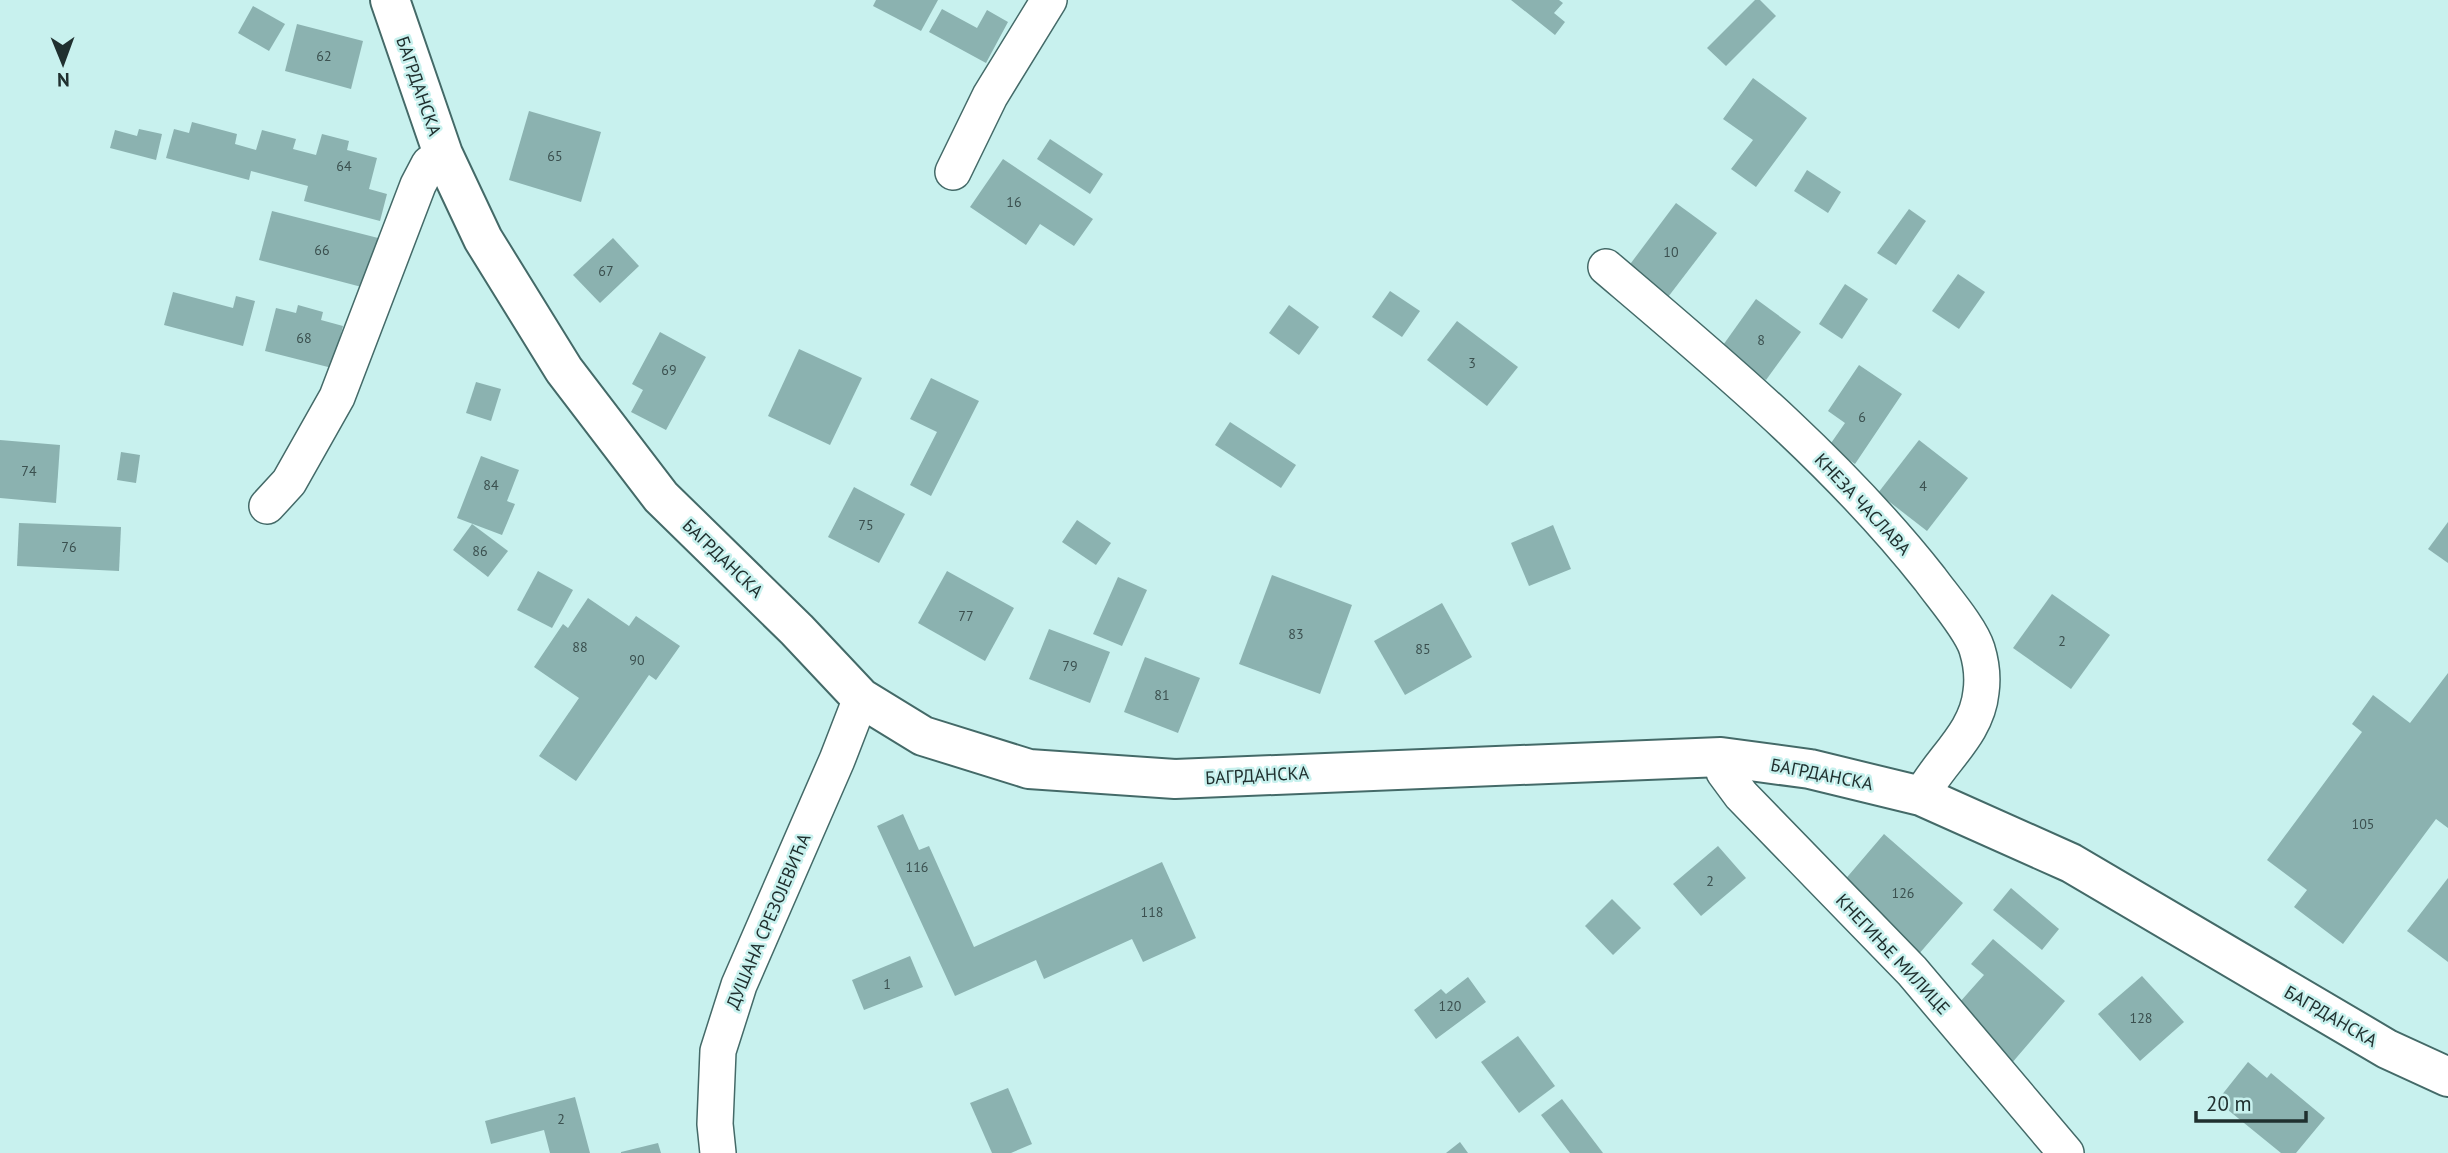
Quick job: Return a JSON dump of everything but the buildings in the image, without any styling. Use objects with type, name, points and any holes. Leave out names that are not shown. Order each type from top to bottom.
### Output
[{"type":"street","name":"БАГРДАНСКА","points":[[390,0],[443,154],[483,239],[564,370],[661,497],[797,630],[860,698],[923,736],[1029,769],[1175,779],[1721,757],[1810,769],[1921,796],[2071,863],[2387,1049],[2448,1077]]},
{"type":"street","points":[[953,172],[990,96],[1048,0]]},
{"type":"street","points":[[267,506],[289,482],[337,397],[418,186],[429,164],[443,154]]},
{"type":"street","name":"КНЕЗА ЧАСЛАВА","points":[[1606,267],[1789,427],[1893,532],[1948,603],[1977,648],[1981,692],[1977,712],[1964,739],[1932,776],[1921,796]]},
{"type":"street","name":"ДУШАНА СРЕЗОЈЕВИЋА","points":[[718,1153],[715,1124],[718,1051],[739,985],[837,760],[860,698]]},
{"type":"street","name":"КНЕГИЊЕ МИЛИЦЕ","points":[[1721,757],[1724,772],[1741,795],[1912,971],[2066,1153]]}]
